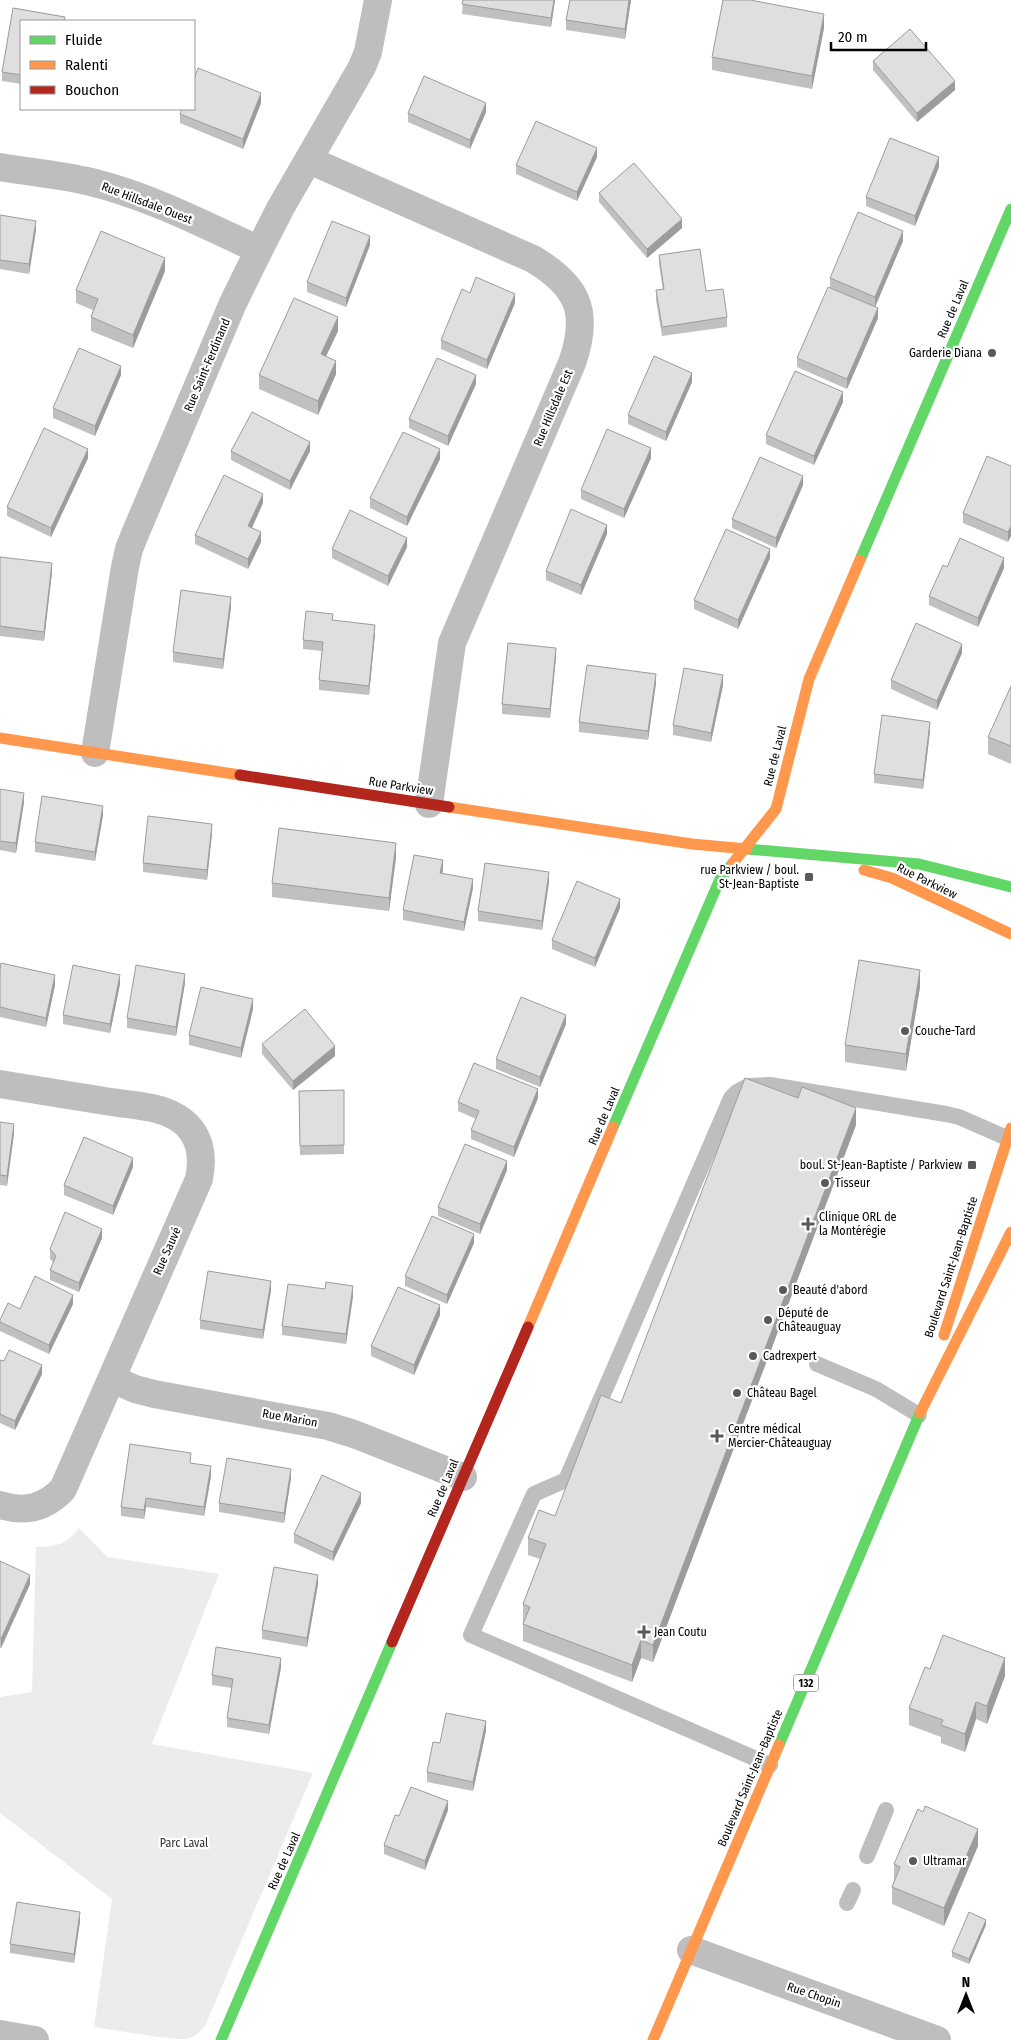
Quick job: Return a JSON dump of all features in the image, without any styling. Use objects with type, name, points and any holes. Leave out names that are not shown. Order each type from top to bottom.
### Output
[{"type":"main road","name":"Rue de Laval","points":[[221,2040],[720,879],[776,809],[809,679],[1011,209]]},
{"type":"main road","name":"Rue Parkview","points":[[0,738],[692,844],[919,864],[1011,887]]},
{"type":"main road","name":"Rue Parkview","points":[[799,853],[892,878],[1011,934]]},
{"type":"main road","name":"Boulevard Saint-Jean-Baptiste","points":[[919,1415],[1009,1133]]},
{"type":"main road","name":"Boulevard Saint-Jean-Baptiste","points":[[653,2040],[919,1415],[1011,1232]]},
{"type":"street","name":"Rue Saint-Ferdinand","points":[[95,753],[128,549],[229,312],[259,250],[362,67],[368,52],[378,0]]},
{"type":"street","name":"Rue Hillsdale Est","points":[[309,160],[540,264],[559,276],[569,288],[576,300],[580,317],[581,332],[572,363],[452,643],[429,804]]},
{"type":"street","name":"Rue Hillsdale Ouest","points":[[0,167],[84,181],[111,188],[167,209],[259,250]]},
{"type":"street","name":"Rue Sauvé","points":[[0,1084],[155,1110],[178,1118],[198,1140],[202,1152],[202,1166],[199,1179],[63,1489],[46,1503],[36,1508],[26,1510],[12,1509],[0,1505]]},
{"type":"street","name":"Rue Marion","points":[[112,1379],[135,1389],[154,1394],[328,1426],[363,1437],[463,1477]]},
{"type":"street","name":"Rue Chopin","points":[[691,1950],[937,2040]]},
{"type":"street","points":[[0,2034],[35,2040]]},
{"type":"lane","points":[[770,1766],[471,1636],[534,1494],[566,1480],[731,1098],[737,1092],[748,1086],[770,1085],[876,1101],[959,1117],[1009,1133]]},
{"type":"lane","points":[[817,1364],[876,1389],[919,1415]]},
{"type":"lane","points":[[867,1856],[886,1810]]},
{"type":"green space","name":"Parc Laval","points":[[79,1528],[107,1557],[219,1574],[152,1744],[313,1773],[205,2026],[197,2034],[187,2039],[94,2027],[112,1899],[0,1813],[0,1697],[32,1692],[36,1547],[60,1544],[70,1538]]},
{"type":"building","points":[[463,0],[554,0],[551,18],[462,4]]},
{"type":"building","points":[[570,0],[629,0],[625,29],[566,20]]},
{"type":"building","points":[[723,0],[750,0],[824,14],[812,76],[712,57]]},
{"type":"building","points":[[13,8],[65,17],[64,20],[20,20],[20,75],[2,72]]},
{"type":"building","points":[[910,29],[955,81],[917,113],[873,61]]},
{"type":"building","points":[[198,68],[261,93],[243,139],[180,114],[182,110],[195,110],[195,76]]},
{"type":"building","points":[[424,76],[486,103],[470,140],[408,113]]},
{"type":"building","points":[[536,121],[597,148],[577,192],[516,165]]},
{"type":"building","points":[[890,138],[939,157],[915,216],[866,197]]},
{"type":"building","points":[[634,163],[682,219],[647,249],[599,193]]},
{"type":"building","points":[[858,212],[903,231],[875,297],[830,278]]},
{"type":"building","points":[[0,215],[36,221],[29,264],[0,260]]},
{"type":"building","points":[[332,221],[370,236],[346,298],[307,282]]},
{"type":"building","points":[[101,231],[165,258],[133,335],[91,317],[98,299],[76,290]]},
{"type":"building","points":[[700,249],[706,291],[723,289],[727,317],[662,327],[656,290],[664,289],[659,255]]},
{"type":"building","points":[[476,277],[515,294],[487,360],[441,340],[462,289],[470,293]]},
{"type":"building","points":[[828,287],[878,308],[847,379],[797,358]]},
{"type":"building","points":[[294,298],[338,317],[321,354],[336,361],[318,401],[259,375]]},
{"type":"building","points":[[79,348],[121,366],[95,426],[53,408]]},
{"type":"building","points":[[654,356],[692,373],[666,432],[628,415]]},
{"type":"building","points":[[437,358],[476,375],[448,436],[409,419]]},
{"type":"building","points":[[795,371],[843,392],[814,456],[766,435]]},
{"type":"building","points":[[252,412],[310,442],[290,481],[231,451]]},
{"type":"building","points":[[44,428],[88,449],[51,528],[7,507]]},
{"type":"building","points":[[607,429],[651,448],[624,509],[581,490]]},
{"type":"building","points":[[403,432],[440,449],[407,517],[370,498]]},
{"type":"building","points":[[987,456],[1011,466],[1011,526],[1008,532],[963,513]]},
{"type":"building","points":[[760,457],[803,476],[776,538],[732,519]]},
{"type":"building","points":[[224,475],[263,494],[248,526],[261,532],[248,559],[195,535]]},
{"type":"building","points":[[571,509],[607,525],[581,585],[546,571]]},
{"type":"building","points":[[350,510],[407,538],[388,576],[332,549]]},
{"type":"building","points":[[726,529],[770,549],[738,620],[694,600]]},
{"type":"building","points":[[960,538],[1004,558],[978,618],[929,596],[943,565],[947,567]]},
{"type":"building","points":[[0,557],[52,563],[44,632],[0,626]]},
{"type":"building","points":[[181,590],[231,597],[223,659],[173,652]]},
{"type":"building","points":[[306,611],[333,614],[332,620],[375,625],[369,686],[319,680],[323,642],[303,640]]},
{"type":"building","points":[[916,623],[962,644],[937,701],[891,680]]},
{"type":"building","points":[[508,643],[556,648],[550,709],[502,704]]},
{"type":"building","points":[[587,665],[656,674],[648,731],[579,722]]},
{"type":"building","points":[[684,668],[723,675],[711,733],[673,725]]},
{"type":"building","points":[[1011,686],[1011,746],[988,737]]},
{"type":"building","points":[[882,715],[930,722],[923,780],[874,774]]},
{"type":"building","points":[[0,789],[24,793],[16,843],[0,841]]},
{"type":"building","points":[[42,796],[103,806],[95,852],[35,842]]},
{"type":"building","points":[[148,816],[212,824],[207,870],[143,863]]},
{"type":"building","points":[[279,828],[396,843],[389,898],[272,883]]},
{"type":"building","points":[[414,855],[443,860],[440,873],[473,879],[464,922],[403,910]]},
{"type":"building","points":[[485,863],[549,872],[542,921],[478,911]]},
{"type":"building","points":[[577,881],[620,899],[595,958],[552,940]]},
{"type":"building","points":[[859,960],[920,970],[906,1054],[845,1045]]},
{"type":"building","points":[[1,963],[55,975],[46,1018],[0,1007]]},
{"type":"building","points":[[73,965],[120,975],[110,1024],[63,1015]]},
{"type":"building","points":[[136,965],[185,974],[176,1027],[127,1018]]},
{"type":"building","points":[[201,987],[253,999],[241,1048],[189,1035]]},
{"type":"building","points":[[521,997],[566,1015],[540,1077],[496,1059]]},
{"type":"building","points":[[305,1009],[335,1046],[293,1081],[262,1044]]},
{"type":"building","points":[[474,1063],[538,1089],[514,1147],[471,1130],[479,1111],[458,1102]]},
{"type":"building","points":[[745,1078],[798,1098],[802,1087],[856,1108],[653,1645],[641,1640],[632,1665],[523,1624],[530,1607],[523,1604],[546,1544],[528,1538],[539,1510],[555,1516],[601,1395],[621,1403]]},
{"type":"building","points":[[344,1090],[344,1145],[300,1146],[299,1091]]},
{"type":"building","points":[[0,1122],[14,1124],[7,1176],[0,1175]]},
{"type":"building","points":[[84,1137],[133,1158],[113,1206],[64,1185]]},
{"type":"building","points":[[465,1144],[507,1161],[480,1224],[438,1207]]},
{"type":"building","points":[[65,1212],[102,1229],[79,1283],[50,1270],[56,1256],[50,1249]]},
{"type":"building","points":[[432,1216],[474,1234],[447,1295],[405,1276]]},
{"type":"building","points":[[208,1271],[271,1281],[263,1330],[200,1320]]},
{"type":"building","points":[[35,1276],[73,1295],[49,1345],[0,1322],[8,1303],[20,1309]]},
{"type":"building","points":[[326,1282],[353,1286],[346,1334],[282,1326],[288,1284],[325,1289]]},
{"type":"building","points":[[398,1287],[440,1305],[414,1365],[371,1346]]},
{"type":"building","points":[[9,1350],[42,1365],[15,1421],[0,1414],[0,1360],[4,1361]]},
{"type":"building","points":[[130,1444],[191,1453],[190,1463],[211,1466],[204,1507],[146,1498],[144,1510],[121,1507]]},
{"type":"building","points":[[227,1458],[291,1469],[284,1513],[219,1503]]},
{"type":"building","points":[[322,1475],[361,1493],[333,1552],[294,1534]]},
{"type":"building","points":[[0,1561],[30,1575],[1,1639],[0,1638]]},
{"type":"building","points":[[274,1567],[318,1575],[307,1638],[262,1630]]},
{"type":"building","points":[[943,1635],[1005,1658],[987,1706],[976,1702],[965,1734],[941,1725],[943,1720],[909,1708],[925,1667],[930,1669]]},
{"type":"building","points":[[216,1647],[281,1658],[269,1725],[227,1718],[233,1679],[212,1675]]},
{"type":"building","points":[[446,1713],[486,1721],[473,1782],[427,1772],[433,1742],[440,1743]]},
{"type":"building","points":[[411,1787],[448,1801],[425,1861],[384,1845],[395,1815],[399,1816]]},
{"type":"building","points":[[925,1806],[978,1829],[944,1908],[892,1887],[900,1867],[894,1864],[918,1809],[923,1812]]},
{"type":"building","points":[[17,1902],[80,1912],[74,1954],[10,1944]]},
{"type":"building","points":[[969,1912],[986,1920],[969,1959],[952,1952]]},
{"type":"traffic: fast","points":[[860,560],[1011,209]]},
{"type":"traffic: fast","points":[[747,849],[919,864],[1011,887]]},
{"type":"traffic: fast","points":[[613,1127],[720,879],[733,863]]},
{"type":"traffic: fast","points":[[779,1745],[920,1413]]},
{"type":"traffic: fast","points":[[221,2040],[392,1642]]},
{"type":"traffic: slow","points":[[733,863],[776,809],[809,679],[860,560]]},
{"type":"traffic: slow","points":[[0,738],[240,775]]},
{"type":"traffic: slow","points":[[449,807],[692,844],[747,849]]},
{"type":"traffic: slow","points":[[864,870],[892,878],[1011,934]]},
{"type":"traffic: slow","points":[[528,1327],[613,1127]]},
{"type":"traffic: slow","points":[[944,1335],[1011,1128]]},
{"type":"traffic: slow","points":[[920,1413],[1011,1232]]},
{"type":"traffic: slow","points":[[653,2040],[779,1745]]},
{"type":"traffic: jam","points":[[240,775],[449,807]]},
{"type":"traffic: jam","points":[[392,1642],[528,1327]]},
{"type":"place","name":"Garderie Diana","points":[[992,353]]},
{"type":"place","name":"rue Parkview / boul. St-Jean-Baptiste","points":[[809,877]]},
{"type":"place","name":"Couche-Tard","points":[[905,1031]]},
{"type":"place","name":"boul. St-Jean-Baptiste / Parkview","points":[[972,1165]]},
{"type":"place","name":"Tisseur","points":[[825,1183]]},
{"type":"place","name":"Clinique ORL de la Montérégie","points":[[808,1224]]},
{"type":"place","name":"Beauté d'abord","points":[[783,1290]]},
{"type":"place","name":"Député de Châteauguay","points":[[768,1320]]},
{"type":"place","name":"Cadrexpert","points":[[753,1356]]},
{"type":"place","name":"Château Bagel","points":[[737,1393]]},
{"type":"place","name":"Centre médical Mercier-Châteauguay","points":[[717,1436]]},
{"type":"place","name":"Jean Coutu","points":[[644,1632]]},
{"type":"place","name":"Ultramar","points":[[913,1861]]}]
